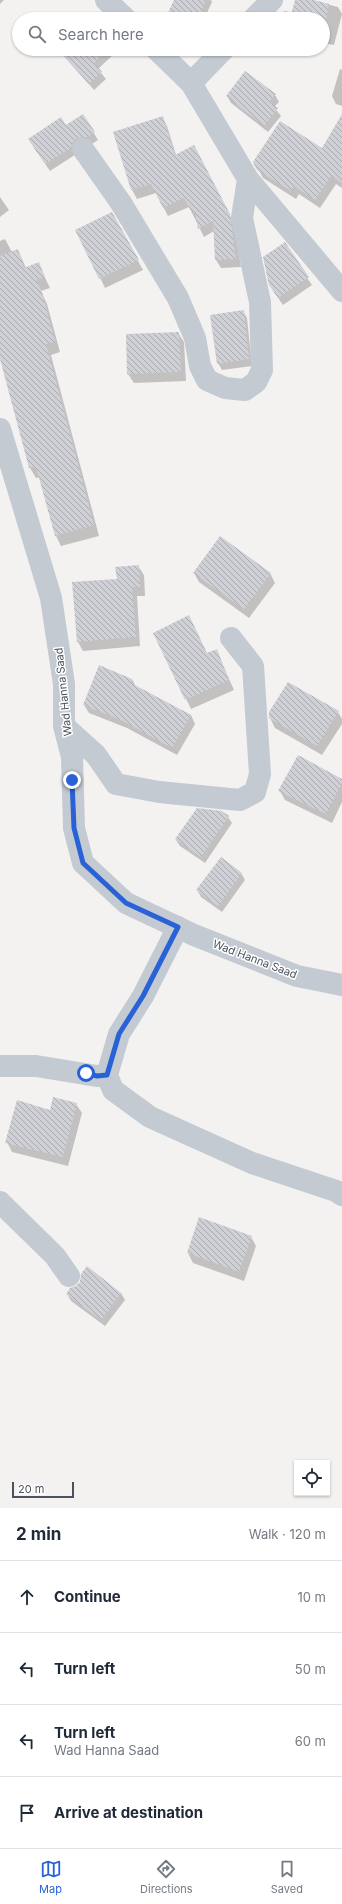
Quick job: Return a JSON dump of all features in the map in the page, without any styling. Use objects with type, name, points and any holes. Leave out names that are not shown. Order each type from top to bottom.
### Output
[{"type":"street","points":[[106,0],[119,12]]},
{"type":"street","points":[[260,12],[272,0]]},
{"type":"street","points":[[163,56],[191,83],[248,179],[342,291]]},
{"type":"street","points":[[191,83],[217,56]]},
{"type":"street","points":[[83,149],[121,203],[178,298],[195,338],[200,366],[207,380],[225,388],[245,390],[256,382],[262,370],[260,302],[242,218],[248,179]]},
{"type":"street","name":"Wad Hanna Saad","points":[[0,430],[51,598],[64,684],[64,726],[72,758],[74,828],[83,863],[126,903],[239,954],[297,976],[342,985]]},
{"type":"street","points":[[64,726],[96,755],[116,784],[159,792],[240,800],[255,792],[260,774],[253,666],[232,638]]},
{"type":"street","points":[[178,927],[143,996],[119,1034],[107,1075],[113,1090],[150,1117],[252,1163],[336,1191],[342,1195]]},
{"type":"street","points":[[0,1066],[36,1066],[97,1076],[107,1075]]},
{"type":"street","points":[[0,1202],[55,1256],[69,1276]]},
{"type":"building","points":[[174,0],[206,0],[201,12],[168,12]]},
{"type":"building","points":[[295,0],[314,0],[329,4],[327,12],[292,12]]},
{"type":"building","points":[[63,56],[101,56],[94,63],[102,72],[89,84]]},
{"type":"building","points":[[245,71],[276,94],[269,102],[278,108],[264,126],[226,96]]},
{"type":"building","points":[[83,114],[95,132],[87,137],[76,139],[72,143],[71,148],[45,164],[28,139],[61,117],[66,125]]},
{"type":"building","points":[[342,114],[342,183],[331,176],[315,200],[294,186],[291,191],[257,170],[253,162],[280,121],[322,148]]},
{"type":"building","points":[[163,116],[175,155],[194,145],[230,214],[236,259],[215,260],[213,221],[198,229],[195,211],[191,211],[184,198],[163,208],[151,184],[131,190],[113,132]]},
{"type":"building","points":[[112,212],[139,260],[99,279],[75,230]]},
{"type":"building","points":[[285,242],[309,277],[278,298],[269,285],[263,257]]},
{"type":"building","points":[[18,249],[24,268],[39,262],[45,277],[36,280],[42,292],[55,342],[46,344],[94,525],[55,536],[36,467],[29,468],[0,359],[0,256]]},
{"type":"building","points":[[244,310],[249,359],[217,364],[210,315]]},
{"type":"building","points":[[179,332],[181,372],[127,374],[126,334]]},
{"type":"building","points":[[220,536],[271,573],[244,609],[193,573]]},
{"type":"building","points":[[139,565],[140,587],[132,587],[136,637],[77,642],[72,582],[117,579],[115,567]]},
{"type":"building","points":[[189,615],[207,653],[217,649],[229,680],[185,700],[153,633]]},
{"type":"building","points":[[99,665],[132,679],[131,683],[191,715],[172,748],[121,720],[83,705]]},
{"type":"building","points":[[288,682],[339,711],[317,746],[269,718],[269,712]]},
{"type":"building","points":[[298,755],[342,779],[342,783],[326,814],[278,791]]},
{"type":"building","points":[[197,808],[222,811],[229,816],[201,857],[175,839]]},
{"type":"building","points":[[221,857],[242,873],[218,906],[196,890]]},
{"type":"building","points":[[53,1097],[77,1103],[63,1157],[5,1143],[17,1100],[50,1110]]},
{"type":"building","points":[[199,1217],[252,1236],[239,1272],[187,1253]]},
{"type":"building","points":[[87,1266],[121,1293],[101,1320],[66,1294],[70,1288],[76,1286],[80,1282],[81,1274]]},
{"type":"route","points":[[72,780],[74,828],[83,863],[126,903],[178,927],[143,996],[119,1034],[107,1075],[97,1076],[86,1073]]}]
